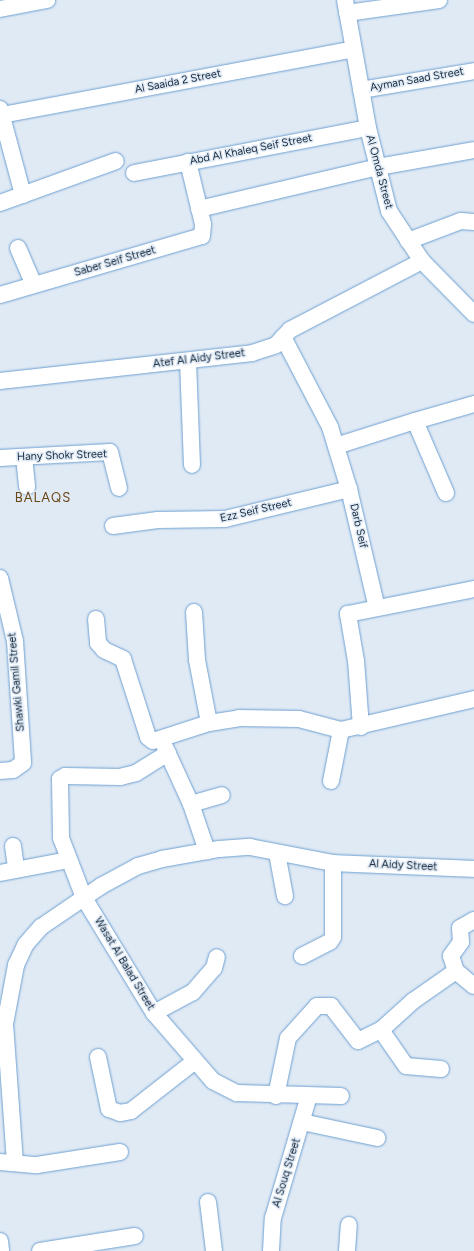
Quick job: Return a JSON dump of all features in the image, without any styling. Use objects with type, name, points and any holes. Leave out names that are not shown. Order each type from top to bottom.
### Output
[{"type":"street","points":[[0,9],[47,0]]},
{"type":"street","points":[[346,7],[439,0]]},
{"type":"street","name":"Al Omda Street","points":[[346,7],[368,128],[389,211],[422,261],[474,314]]},
{"type":"street","name":"Al Saaida 2 Street","points":[[22,194],[1,118],[353,49]]},
{"type":"street","name":"Ayman Saad Street","points":[[361,90],[474,71]]},
{"type":"street","name":"Abd Al Khaleq Seif Street","points":[[134,173],[368,128]]},
{"type":"street","points":[[199,209],[378,167],[474,150]]},
{"type":"street","points":[[0,203],[116,161]]},
{"type":"street","name":"Saber Seif Street","points":[[0,295],[202,236],[199,209],[188,162]]},
{"type":"street","points":[[408,241],[461,221],[474,222]]},
{"type":"street","points":[[18,248],[34,285]]},
{"type":"street","name":"Atef Al Aidy Street","points":[[0,381],[188,361],[252,352],[276,345],[290,330],[422,261]]},
{"type":"street","name":"Darb Seif","points":[[283,336],[336,446],[349,489],[377,608]]},
{"type":"street","points":[[188,361],[192,465]]},
{"type":"street","points":[[336,446],[474,404]]},
{"type":"street","points":[[415,422],[446,493]]},
{"type":"street","name":"Hany Shokr Street","points":[[0,458],[110,452],[119,488]]},
{"type":"street","points":[[24,457],[27,487]]},
{"type":"street","name":"Ezz Seif Street","points":[[113,526],[158,520],[224,519],[349,489]]},
{"type":"street","name":"Shawki Gamil Street","points":[[0,578],[16,641],[23,763],[17,769],[0,771]]},
{"type":"street","points":[[361,727],[356,661],[347,615],[352,612],[474,589]]},
{"type":"street","points":[[194,612],[197,660],[209,722]]},
{"type":"street","points":[[96,619],[100,647],[123,659],[148,737],[165,746],[192,804],[207,851]]},
{"type":"street","points":[[165,746],[209,722],[239,718],[284,718],[341,730],[361,727],[474,700]]},
{"type":"street","points":[[330,781],[341,730]]},
{"type":"street","name":"Wasat Al Balad Street","points":[[165,746],[136,772],[120,777],[65,776],[60,779],[61,838],[68,860],[84,898],[154,1013],[213,1081],[237,1093],[276,1096],[341,1096]]},
{"type":"street","points":[[192,804],[222,794]]},
{"type":"street","points":[[13,846],[16,868]]},
{"type":"street","name":"Al Aidy Street","points":[[8,1162],[3,1016],[16,965],[26,944],[41,927],[84,898],[138,866],[207,851],[250,847],[333,863],[474,869]]},
{"type":"street","points":[[277,853],[285,896]]},
{"type":"street","points":[[0,873],[16,868],[68,860]]},
{"type":"street","points":[[302,956],[330,942],[333,937],[333,863]]},
{"type":"street","points":[[474,920],[460,928],[461,942],[451,956],[456,971],[474,986]]},
{"type":"street","points":[[154,1013],[193,992],[214,968],[218,957]]},
{"type":"street","points":[[276,1096],[288,1038],[317,1006],[332,1006],[358,1042],[381,1030],[413,1000],[456,971]]},
{"type":"street","points":[[381,1030],[406,1066],[441,1069]]},
{"type":"street","points":[[98,1057],[109,1109],[120,1113],[131,1111],[195,1061]]},
{"type":"street","name":"Al Souq Street","points":[[271,1251],[273,1218],[309,1096]]},
{"type":"street","points":[[302,1122],[377,1138]]},
{"type":"street","points":[[8,1162],[83,1161],[120,1152]]},
{"type":"street","points":[[208,1202],[214,1251]]},
{"type":"street","points":[[347,1251],[348,1225]]},
{"type":"street","points":[[40,1251],[135,1236]]},
{"type":"street","points":[[0,1241],[1,1251]]},
{"type":"district","name":"BALAQS","points":[[43,498]]}]
